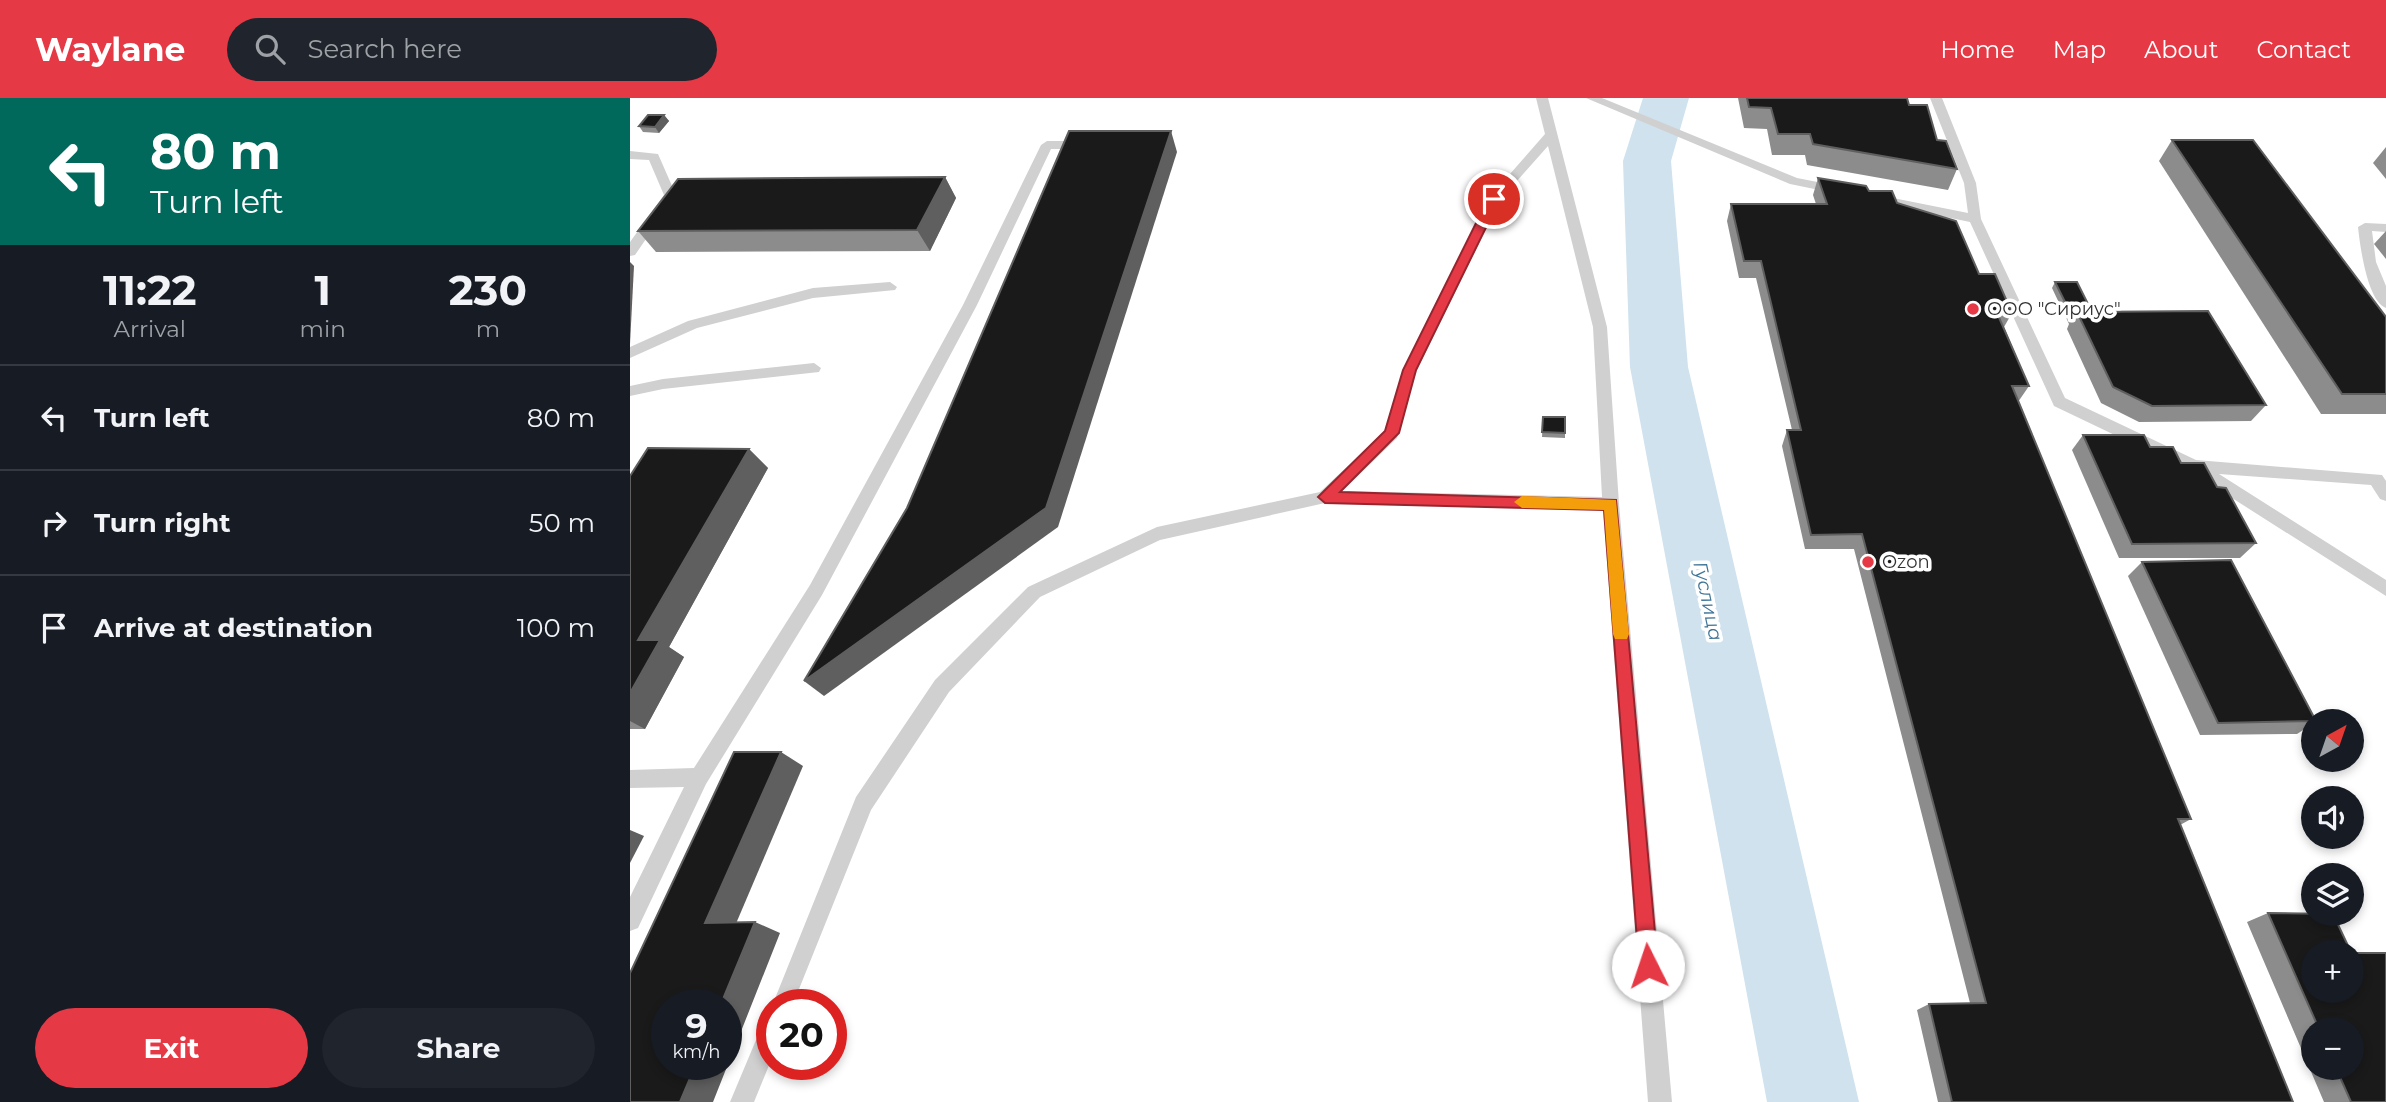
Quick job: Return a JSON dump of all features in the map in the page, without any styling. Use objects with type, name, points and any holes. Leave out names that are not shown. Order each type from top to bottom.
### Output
[{"type":"lane","points":[[1542,98],[1600,327],[1611,504],[1660,1102]]},
{"type":"lane","points":[[1592,98],[1794,181],[1975,219]]},
{"type":"lane","points":[[1934,99],[1970,183],[1975,219],[2059,402],[2194,466],[2386,589]]},
{"type":"lane","points":[[1325,497],[1392,433],[1410,370],[1494,199],[1552,135]]},
{"type":"lane","points":[[630,920],[699,777],[816,590],[970,305],[1047,145],[1100,145]]},
{"type":"lane","points":[[630,155],[654,157],[670,195],[630,252]]},
{"type":"lane","points":[[2386,228],[2365,227],[2369,262],[2386,303]]},
{"type":"lane","points":[[630,353],[693,324],[799,296],[890,287]]},
{"type":"lane","points":[[630,391],[663,384],[814,368]]},
{"type":"lane","points":[[2194,466],[2376,479],[2386,495]]},
{"type":"lane","points":[[788,989],[863,804],[942,686],[1034,592],[1157,534],[1325,497],[1611,504]]},
{"type":"lane","points":[[630,779],[699,777]]},
{"type":"lane","points":[[742,1102],[756,1068]]},
{"type":"building","points":[[1747,98],[1907,98],[1909,105],[1927,105],[1937,140],[1946,141],[1957,169],[1813,144],[1810,134],[1778,134],[1771,108],[1749,107]]},
{"type":"building","points":[[648,115],[664,115],[655,127],[639,126]]},
{"type":"building","points":[[1069,131],[1171,131],[1046,508],[804,681],[907,508]]},
{"type":"building","points":[[2172,140],[2253,140],[2386,317],[2386,394],[2342,394]]},
{"type":"building","points":[[945,177],[917,230],[638,231],[678,179]]},
{"type":"building","points":[[1818,178],[1866,186],[1869,191],[1892,191],[1897,203],[1956,221],[1979,274],[1995,274],[2012,313],[1997,313],[2029,386],[2012,386],[2191,819],[2178,819],[2293,1102],[1952,1102],[1929,1004],[1986,1003],[1862,534],[1811,535],[1787,430],[1801,430],[1761,261],[1744,261],[1731,204],[1827,204]]},
{"type":"building","points":[[2055,282],[2077,282],[2092,312],[2077,312],[2073,318]]},
{"type":"building","points":[[2208,311],[2266,405],[2152,406],[2113,387],[2077,312]]},
{"type":"building","points":[[1543,417],[1565,417],[1565,433],[1542,432]]},
{"type":"building","points":[[2083,435],[2144,435],[2150,447],[2173,447],[2181,463],[2204,463],[2217,487],[2226,488],[2256,543],[2132,544]]},
{"type":"building","points":[[648,448],[749,449],[638,640],[660,640],[630,693],[630,476]]},
{"type":"building","points":[[2231,560],[2310,709],[2301,709],[2301,721],[2218,723],[2142,562]]},
{"type":"building","points":[[734,752],[781,752],[705,923],[755,922],[727,989],[651,989],[651,1080],[689,1080],[680,1102],[630,1102],[630,973]]},
{"type":"building","points":[[2268,913],[2301,914],[2301,926],[2339,926],[2345,940],[2301,940],[2301,988]]},
{"type":"building","points":[[2364,953],[2386,953],[2386,1102],[2351,1102],[2341,1080],[2364,1080],[2364,1017],[2314,1017],[2308,1003],[2364,1003]]},
{"type":"waterway","name":"Гуслица","points":[[1666,98],[1647,161],[1659,367],[1813,1102]]},
{"type":"slow traffic","points":[[1522,502],[1611,504],[1621,634]]},
{"type":"place","name":"ООО \"Сириус\"","points":[[1973,309]]},
{"type":"place","name":"Ozon","points":[[1868,562]]},
{"type":"route","points":[[1494,199],[1410,370],[1392,433],[1325,497],[1611,504],[1648,966]]}]
